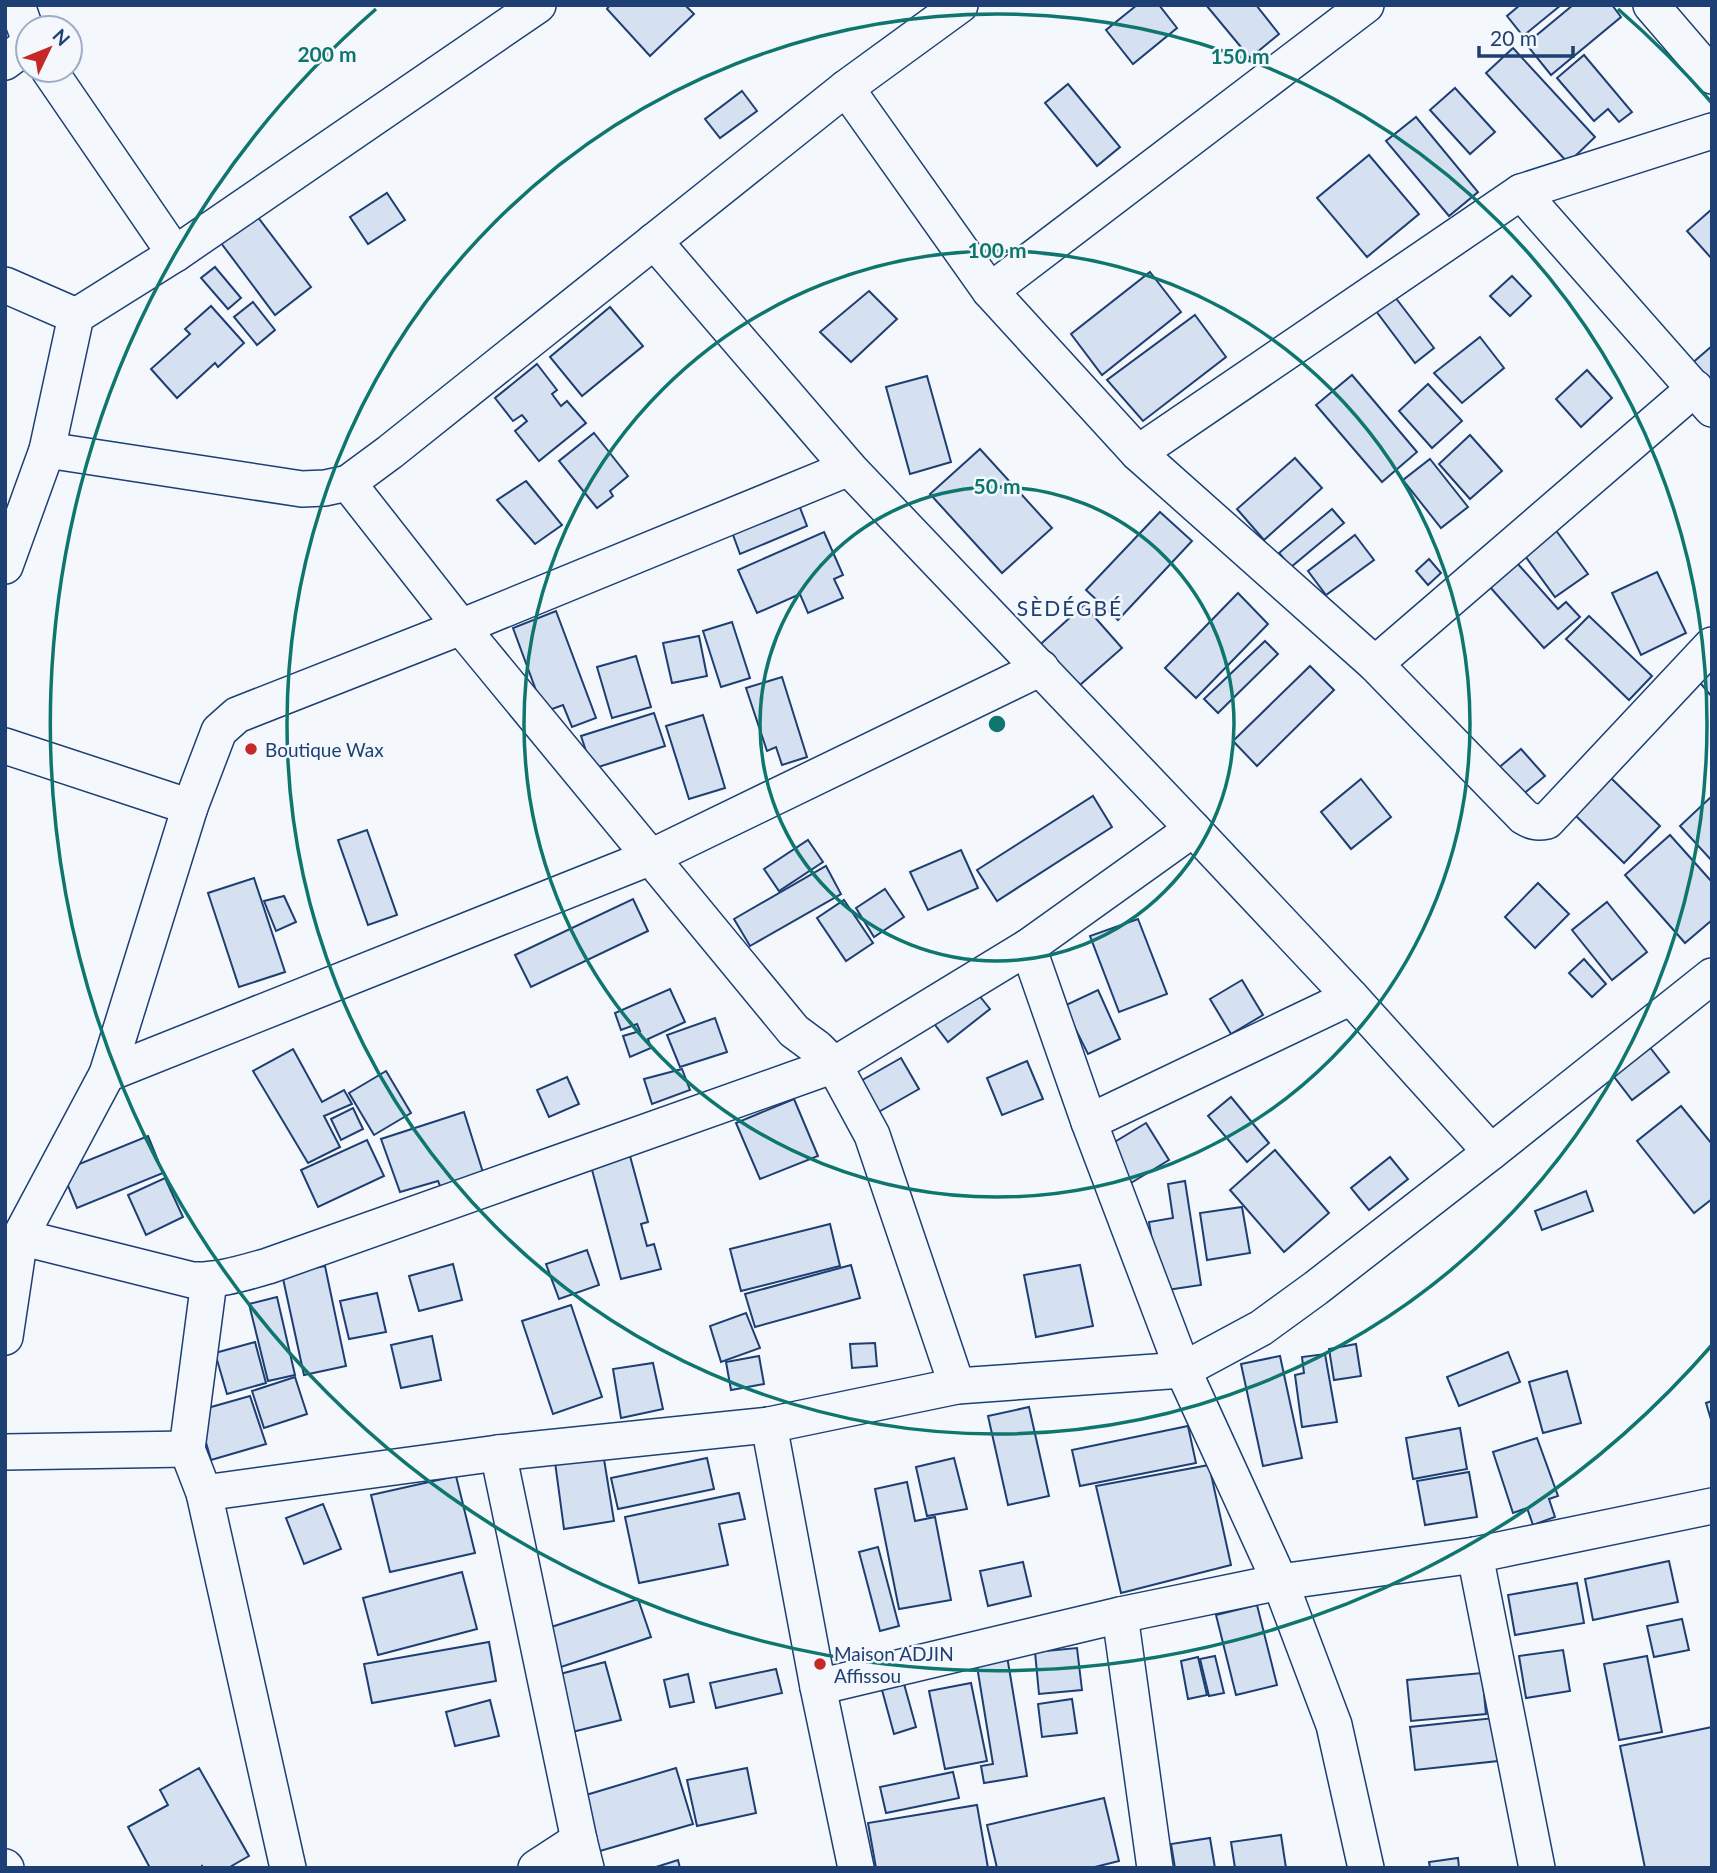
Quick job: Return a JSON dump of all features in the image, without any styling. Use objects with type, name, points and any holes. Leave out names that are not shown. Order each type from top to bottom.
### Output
[{"type":"street","points":[[5,566],[47,450],[76,316],[175,254],[538,5]]},
{"type":"street","points":[[47,450],[302,489],[348,483],[390,453],[846,88],[960,5]]},
{"type":"street","points":[[990,291],[1366,5]]},
{"type":"street","points":[[1651,5],[1712,76]]},
{"type":"street","points":[[59,84],[175,254]]},
{"type":"street","points":[[846,88],[990,291],[1138,453],[1374,664],[1524,817],[1532,822],[1546,821],[1712,645]]},
{"type":"street","points":[[1138,453],[1521,192],[1712,131]]},
{"type":"street","points":[[1374,664],[1703,399],[1521,192]]},
{"type":"street","points":[[654,241],[849,468],[1351,997],[1491,1152]]},
{"type":"street","points":[[5,285],[76,316]]},
{"type":"street","points":[[5,1337],[20,1237],[107,1074],[190,807],[219,731],[237,715],[461,627],[849,468]]},
{"type":"street","points":[[348,483],[461,627],[794,1031],[834,1065],[872,1135],[957,1386]]},
{"type":"street","points":[[107,1074],[650,857],[1041,668]]},
{"type":"street","points":[[5,746],[190,807]]},
{"type":"street","points":[[20,1237],[192,1280],[209,1281],[268,1266],[834,1065],[1028,947],[1193,829]]},
{"type":"street","points":[[1028,947],[1089,1122],[1183,1370],[1280,1582],[1334,1725],[1366,1868]]},
{"type":"street","points":[[204,1493],[498,1452],[769,1425],[957,1386],[1183,1370],[1261,1328],[1316,1288],[1712,976]]},
{"type":"street","points":[[1089,1122],[1351,997]]},
{"type":"street","points":[[209,1281],[187,1449],[204,1493],[288,1868]]},
{"type":"street","points":[[769,1425],[818,1687],[856,1868]]},
{"type":"street","points":[[5,1452],[187,1449]]},
{"type":"street","points":[[498,1452],[582,1854],[536,1868]]},
{"type":"street","points":[[818,1687],[1120,1615],[1280,1582],[1475,1555],[1712,1506]]},
{"type":"street","points":[[1475,1555],[1537,1868]]},
{"type":"street","points":[[1120,1615],[1155,1868]]},
{"type":"building","points":[[610,5],[685,5],[694,14],[650,56],[607,9]]},
{"type":"building","points":[[1137,5],[1159,5],[1177,28],[1133,64],[1106,30]]},
{"type":"building","points":[[1206,5],[1256,5],[1279,34],[1250,58]]},
{"type":"building","points":[[1520,5],[1561,5],[1523,36],[1507,16]]},
{"type":"building","points":[[1573,5],[1612,5],[1621,17],[1551,75],[1526,44]]},
{"type":"building","points":[[1513,48],[1595,137],[1568,163],[1486,73]]},
{"type":"building","points":[[1584,55],[1632,112],[1619,122],[1608,109],[1594,121],[1557,78]]},
{"type":"building","points":[[1068,84],[1120,147],[1097,166],[1045,103]]},
{"type":"building","points":[[1455,88],[1495,132],[1470,154],[1430,110]]},
{"type":"building","points":[[742,91],[757,111],[720,138],[705,119]]},
{"type":"building","points":[[1416,117],[1478,192],[1449,216],[1386,141]]},
{"type":"building","points":[[1369,155],[1419,214],[1367,257],[1317,198]]},
{"type":"building","points":[[387,193],[405,220],[368,244],[350,217]]},
{"type":"building","points":[[1712,209],[1712,259],[1687,231]]},
{"type":"building","points":[[254,212],[311,287],[275,315],[218,239]]},
{"type":"building","points":[[215,267],[241,298],[228,309],[201,278]]},
{"type":"building","points":[[1150,272],[1181,312],[1102,375],[1071,334]]},
{"type":"building","points":[[1512,276],[1531,296],[1510,316],[1490,296]]},
{"type":"building","points":[[869,291],[897,319],[851,362],[820,332]]},
{"type":"building","points":[[1395,297],[1434,348],[1415,363],[1376,311]]},
{"type":"building","points":[[253,302],[275,330],[257,345],[234,317]]},
{"type":"building","points":[[211,306],[244,343],[218,367],[215,363],[177,398],[151,369],[190,334],[185,329]]},
{"type":"building","points":[[610,307],[643,346],[582,396],[550,357]]},
{"type":"building","points":[[1195,315],[1226,357],[1143,421],[1107,380]]},
{"type":"building","points":[[1480,337],[1504,368],[1462,403],[1434,373]]},
{"type":"building","points":[[1712,346],[1712,387],[1683,371]]},
{"type":"building","points":[[537,364],[557,390],[552,394],[561,406],[567,401],[586,423],[539,461],[515,431],[527,421],[522,415],[513,421],[495,398]]},
{"type":"building","points":[[1587,370],[1612,398],[1581,427],[1556,399]]},
{"type":"building","points":[[1352,375],[1417,452],[1382,482],[1316,405]]},
{"type":"building","points":[[927,376],[951,462],[910,474],[886,387]]},
{"type":"building","points":[[1428,384],[1462,421],[1432,448],[1399,411]]},
{"type":"building","points":[[594,433],[628,476],[610,491],[613,496],[597,508],[559,461]]},
{"type":"building","points":[[1470,435],[1502,471],[1470,499],[1439,464]]},
{"type":"building","points":[[980,449],[1052,528],[1002,573],[930,494]]},
{"type":"building","points":[[1295,458],[1322,488],[1264,540],[1237,509]]},
{"type":"building","points":[[1430,459],[1468,507],[1441,528],[1403,480]]},
{"type":"building","points":[[526,481],[562,525],[535,544],[497,500]]},
{"type":"building","points":[[799,505],[807,526],[740,554],[732,532]]},
{"type":"building","points":[[1332,509],[1344,523],[1291,567],[1279,553]]},
{"type":"building","points":[[1160,512],[1192,541],[1118,620],[1086,590]]},
{"type":"building","points":[[1552,525],[1588,574],[1555,597],[1520,549]]},
{"type":"building","points":[[824,532],[843,575],[834,579],[843,598],[808,613],[800,594],[757,613],[738,570]]},
{"type":"building","points":[[1355,535],[1374,560],[1326,595],[1308,571]]},
{"type":"building","points":[[1429,559],[1441,573],[1428,585],[1416,571]]},
{"type":"building","points":[[1517,563],[1558,609],[1566,602],[1580,617],[1544,648],[1490,587]]},
{"type":"building","points":[[1657,572],[1686,633],[1641,655],[1612,593]]},
{"type":"building","points":[[1238,593],[1268,624],[1196,698],[1165,668]]},
{"type":"building","points":[[1084,605],[1122,648],[1072,692],[1034,650]]},
{"type":"building","points":[[556,611],[596,718],[572,727],[563,705],[544,712],[513,628]]},
{"type":"building","points":[[1589,616],[1652,676],[1629,700],[1566,639]]},
{"type":"building","points":[[732,622],[750,678],[721,687],[703,631]]},
{"type":"building","points":[[699,636],[707,676],[672,683],[663,643]]},
{"type":"building","points":[[1265,641],[1278,654],[1218,713],[1204,699]]},
{"type":"building","points":[[636,656],[651,707],[612,718],[597,667]]},
{"type":"building","points":[[1712,665],[1712,697],[1696,678]]},
{"type":"building","points":[[1310,666],[1334,690],[1257,766],[1233,741]]},
{"type":"building","points":[[782,677],[807,757],[782,765],[776,747],[767,751],[746,688]]},
{"type":"building","points":[[654,713],[665,746],[592,769],[581,736]]},
{"type":"building","points":[[703,715],[725,788],[689,799],[666,726]]},
{"type":"building","points":[[1521,749],[1545,776],[1521,796],[1496,770]]},
{"type":"building","points":[[1611,778],[1660,826],[1624,863],[1575,815]]},
{"type":"building","points":[[1361,779],[1391,817],[1351,849],[1321,812]]},
{"type":"building","points":[[1093,796],[1112,827],[997,901],[977,870]]},
{"type":"building","points":[[1712,796],[1712,861],[1680,826]]},
{"type":"building","points":[[367,830],[397,915],[368,925],[338,840]]},
{"type":"building","points":[[1670,835],[1712,882],[1712,920],[1685,943],[1625,875]]},
{"type":"building","points":[[808,840],[823,862],[779,891],[764,869]]},
{"type":"building","points":[[961,850],[978,888],[928,910],[910,872]]},
{"type":"building","points":[[826,866],[841,894],[750,946],[734,919]]},
{"type":"building","points":[[254,878],[285,972],[239,987],[208,893]]},
{"type":"building","points":[[1538,883],[1569,914],[1535,948],[1505,917]]},
{"type":"building","points":[[885,889],[904,917],[874,937],[856,908]]},
{"type":"building","points":[[284,896],[296,922],[276,931],[264,901]]},
{"type":"building","points":[[633,899],[648,931],[531,987],[515,955]]},
{"type":"building","points":[[844,900],[873,943],[846,961],[817,918]]},
{"type":"building","points":[[1607,902],[1647,952],[1612,980],[1572,930]]},
{"type":"building","points":[[1138,919],[1167,994],[1119,1012],[1090,936]]},
{"type":"building","points":[[1584,959],[1606,984],[1592,997],[1569,973]]},
{"type":"building","points":[[1242,980],[1263,1015],[1231,1034],[1210,999]]},
{"type":"building","points":[[670,989],[685,1022],[648,1039],[651,1048],[630,1057],[623,1036],[640,1031],[637,1024],[621,1030],[615,1013]]},
{"type":"building","points":[[974,989],[990,1009],[948,1042],[932,1021]]},
{"type":"building","points":[[1098,990],[1120,1039],[1088,1054],[1064,1006]]},
{"type":"building","points":[[715,1018],[727,1052],[680,1067],[667,1035]]},
{"type":"building","points":[[1645,1041],[1669,1072],[1632,1100],[1608,1069]]},
{"type":"building","points":[[293,1049],[322,1102],[344,1090],[352,1104],[324,1116],[340,1147],[308,1163],[253,1071]]},
{"type":"building","points":[[901,1058],[919,1089],[868,1118],[850,1087]]},
{"type":"building","points":[[1027,1061],[1043,1099],[1002,1115],[987,1078]]},
{"type":"building","points":[[682,1069],[690,1090],[652,1104],[644,1079]]},
{"type":"building","points":[[386,1071],[411,1113],[374,1135],[349,1093]]},
{"type":"building","points":[[567,1077],[579,1104],[549,1117],[537,1090]]},
{"type":"building","points":[[1231,1097],[1269,1143],[1247,1162],[1208,1116]]},
{"type":"building","points":[[794,1099],[818,1156],[760,1179],[736,1123]]},
{"type":"building","points":[[1681,1106],[1712,1144],[1712,1199],[1694,1213],[1637,1141]]},
{"type":"building","points":[[353,1108],[363,1129],[341,1140],[331,1119]]},
{"type":"building","points":[[464,1112],[486,1182],[444,1196],[438,1181],[400,1192],[381,1139]]},
{"type":"building","points":[[1146,1123],[1169,1160],[1126,1186],[1103,1149]]},
{"type":"building","points":[[148,1136],[163,1173],[77,1208],[62,1171]]},
{"type":"building","points":[[367,1140],[384,1176],[318,1207],[301,1170]]},
{"type":"building","points":[[1275,1150],[1329,1213],[1284,1252],[1230,1190]]},
{"type":"building","points":[[630,1156],[648,1222],[641,1224],[647,1246],[654,1244],[661,1269],[621,1279],[591,1166]]},
{"type":"building","points":[[1390,1157],[1408,1179],[1369,1210],[1351,1188]]},
{"type":"building","points":[[165,1178],[183,1217],[146,1235],[128,1195]]},
{"type":"building","points":[[1185,1181],[1201,1285],[1160,1291],[1149,1222],[1173,1218],[1168,1184]]},
{"type":"building","points":[[1586,1191],[1593,1211],[1542,1230],[1535,1211]]},
{"type":"building","points":[[1242,1207],[1250,1253],[1207,1260],[1200,1213]]},
{"type":"building","points":[[830,1224],[840,1266],[741,1291],[730,1249]]},
{"type":"building","points":[[587,1250],[599,1285],[559,1299],[546,1264]]},
{"type":"building","points":[[453,1264],[462,1300],[419,1311],[409,1276]]},
{"type":"building","points":[[851,1265],[860,1298],[755,1327],[745,1294]]},
{"type":"building","points":[[1080,1265],[1093,1326],[1036,1337],[1024,1275]]},
{"type":"building","points":[[325,1266],[346,1366],[304,1375],[282,1274]]},
{"type":"building","points":[[377,1293],[386,1332],[349,1339],[340,1301]]},
{"type":"building","points":[[277,1297],[295,1375],[268,1381],[249,1304]]},
{"type":"building","points":[[571,1305],[602,1397],[553,1414],[522,1321]]},
{"type":"building","points":[[746,1313],[760,1348],[721,1362],[710,1326]]},
{"type":"building","points":[[432,1336],[441,1380],[401,1388],[391,1345]]},
{"type":"building","points":[[255,1342],[266,1383],[227,1394],[215,1353]]},
{"type":"building","points":[[875,1343],[877,1366],[852,1368],[850,1344]]},
{"type":"building","points":[[1356,1344],[1361,1376],[1334,1380],[1329,1349]]},
{"type":"building","points":[[1508,1352],[1520,1382],[1459,1406],[1447,1377]]},
{"type":"building","points":[[1325,1354],[1337,1422],[1302,1427],[1295,1375],[1304,1373],[1302,1357]]},
{"type":"building","points":[[759,1356],[764,1384],[731,1390],[726,1362]]},
{"type":"building","points":[[1280,1356],[1302,1458],[1263,1466],[1241,1364]]},
{"type":"building","points":[[653,1363],[663,1409],[621,1418],[613,1369]]},
{"type":"building","points":[[1567,1371],[1581,1423],[1543,1433],[1529,1382]]},
{"type":"building","points":[[295,1377],[307,1414],[264,1428],[252,1391]]},
{"type":"building","points":[[250,1396],[266,1444],[211,1460],[197,1411]]},
{"type":"building","points":[[1712,1401],[1712,1423],[1706,1403]]},
{"type":"building","points":[[1029,1407],[1049,1496],[1008,1505],[988,1416]]},
{"type":"building","points":[[1188,1426],[1196,1463],[1080,1486],[1072,1450]]},
{"type":"building","points":[[1460,1428],[1467,1469],[1413,1479],[1406,1438]]},
{"type":"building","points":[[1537,1438],[1558,1496],[1549,1499],[1555,1517],[1533,1525],[1527,1508],[1513,1513],[1493,1452]]},
{"type":"building","points":[[603,1453],[614,1521],[564,1529],[555,1462]]},
{"type":"building","points":[[707,1458],[714,1489],[618,1509],[611,1478]]},
{"type":"building","points":[[954,1458],[967,1509],[927,1516],[916,1467]]},
{"type":"building","points":[[1209,1465],[1231,1565],[1121,1593],[1096,1486]]},
{"type":"building","points":[[1469,1472],[1477,1517],[1425,1525],[1417,1481]]},
{"type":"building","points":[[456,1476],[475,1553],[390,1572],[371,1495]]},
{"type":"building","points":[[907,1482],[915,1521],[935,1517],[951,1600],[899,1609],[875,1489]]},
{"type":"building","points":[[739,1493],[745,1519],[719,1524],[728,1565],[639,1583],[625,1517]]},
{"type":"building","points":[[323,1504],[341,1549],[304,1564],[286,1518]]},
{"type":"building","points":[[878,1547],[899,1626],[880,1631],[859,1552]]},
{"type":"building","points":[[1669,1561],[1678,1602],[1593,1620],[1585,1579]]},
{"type":"building","points":[[1023,1562],[1031,1596],[988,1606],[980,1571]]},
{"type":"building","points":[[462,1572],[477,1629],[378,1655],[363,1598]]},
{"type":"building","points":[[1577,1583],[1584,1623],[1515,1635],[1508,1595]]},
{"type":"building","points":[[638,1599],[651,1637],[555,1669],[542,1630]]},
{"type":"building","points":[[1257,1605],[1277,1685],[1236,1695],[1216,1615]]},
{"type":"building","points":[[1682,1619],[1689,1650],[1654,1657],[1647,1626]]},
{"type":"building","points":[[489,1642],[496,1681],[372,1703],[364,1664]]},
{"type":"building","points":[[1077,1648],[1082,1690],[1039,1694],[1035,1652]]},
{"type":"building","points":[[1563,1650],[1570,1691],[1526,1698],[1519,1656]]},
{"type":"building","points":[[1007,1656],[1027,1776],[984,1783],[981,1766],[993,1764],[976,1660]]},
{"type":"building","points":[[1215,1656],[1224,1693],[1209,1696],[1200,1659]]},
{"type":"building","points":[[1647,1656],[1662,1732],[1619,1740],[1604,1664]]},
{"type":"building","points":[[1198,1657],[1207,1695],[1188,1699],[1181,1661]]},
{"type":"building","points":[[605,1662],[621,1720],[564,1734],[549,1677]]},
{"type":"building","points":[[776,1669],[782,1693],[716,1708],[710,1683]]},
{"type":"building","points":[[901,1673],[916,1727],[894,1734],[879,1679]]},
{"type":"building","points":[[1482,1673],[1486,1714],[1411,1721],[1407,1680]]},
{"type":"building","points":[[688,1674],[694,1702],[670,1707],[664,1680]]},
{"type":"building","points":[[971,1683],[987,1761],[945,1769],[929,1691]]},
{"type":"building","points":[[1072,1699],[1077,1733],[1042,1737],[1038,1704]]},
{"type":"building","points":[[490,1700],[499,1736],[455,1746],[446,1712]]},
{"type":"building","points":[[1494,1718],[1498,1761],[1415,1770],[1410,1727]]},
{"type":"building","points":[[1712,1727],[1712,1867],[1645,1868],[1620,1746]]},
{"type":"building","points":[[199,1768],[249,1856],[228,1868],[150,1868],[128,1827],[168,1805],[160,1790]]},
{"type":"building","points":[[676,1768],[693,1824],[593,1853],[576,1798]]},
{"type":"building","points":[[747,1768],[756,1813],[697,1826],[687,1780]]},
{"type":"building","points":[[953,1772],[959,1798],[886,1813],[880,1787]]},
{"type":"building","points":[[1104,1798],[1119,1861],[1091,1868],[997,1868],[987,1825]]},
{"type":"building","points":[[977,1805],[988,1868],[876,1868],[868,1823]]},
{"type":"building","points":[[1281,1835],[1286,1868],[1235,1868],[1231,1842]]},
{"type":"building","points":[[1210,1838],[1215,1868],[1175,1868],[1171,1844]]},
{"type":"building","points":[[1458,1858],[1459,1868],[1430,1868],[1429,1862]]},
{"type":"building","points":[[678,1860],[680,1868],[653,1868]]},
{"type":"place","name":"Boutique Wax","points":[[251,749]]},
{"type":"place","name":"Maison ADJIN Affissou","points":[[820,1664]]},
{"type":"district","name":"SÈDÉGBÉ","points":[[1070,607]]}]
